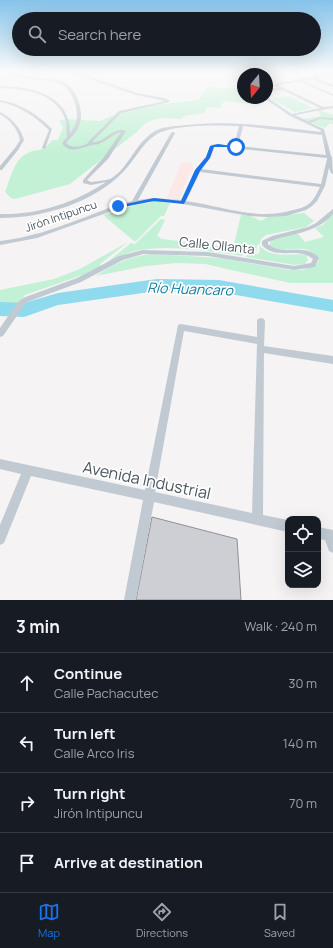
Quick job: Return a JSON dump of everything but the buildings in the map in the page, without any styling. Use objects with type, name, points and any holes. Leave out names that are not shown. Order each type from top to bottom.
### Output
[{"type":"street","points":[[52,99],[58,102],[68,122],[69,138]]},
{"type":"street","points":[[76,99],[80,119],[77,128],[64,143],[68,147],[81,148],[90,144],[99,144],[116,132],[124,131],[106,158],[85,180],[85,182],[91,184],[114,179]]},
{"type":"street","points":[[90,144],[90,142],[120,112],[168,101],[164,99]]},
{"type":"street","points":[[304,99],[323,108]]},
{"type":"street","points":[[0,101],[8,102],[31,111],[51,130],[44,148]]},
{"type":"street","points":[[273,103],[291,116],[322,129],[333,173]]},
{"type":"street","points":[[291,116],[333,107]]},
{"type":"street","points":[[0,113],[7,116],[20,133],[22,140],[17,149],[0,169]]},
{"type":"street","points":[[308,123],[319,118],[333,119]]},
{"type":"street","points":[[313,120],[333,123]]},
{"type":"street","points":[[0,216],[22,216],[43,211],[78,200],[103,188],[126,166],[130,159],[149,137],[171,127],[203,124],[241,125],[324,134]]},
{"type":"street","points":[[236,147],[241,125]]},
{"type":"street","points":[[134,202],[173,133]]},
{"type":"street","points":[[182,203],[198,170],[208,158],[212,146],[215,145],[330,157]]},
{"type":"street","name":"Jirón Intipuncu","points":[[0,243],[32,238],[118,206],[134,202],[154,200],[182,203],[252,215],[286,214],[305,209],[314,203],[323,186],[330,157]]},
{"type":"street","points":[[198,170],[323,186]]},
{"type":"street","name":"Calle Ollanta","points":[[0,334],[11,317],[25,300],[79,280],[121,258],[143,252],[208,254],[294,268],[313,265],[316,258],[312,253],[303,251],[278,252],[269,250],[265,246],[265,241],[303,231],[320,224],[333,211]]},
{"type":"street","points":[[257,520],[261,320]]},
{"type":"street","points":[[130,600],[181,327],[333,360]]},
{"type":"street","name":"Avenida Industrial","points":[[0,464],[285,525]]},
{"type":"street","points":[[0,539],[28,470]]},
{"type":"street","points":[[327,535],[333,547]]},
{"type":"shaded area","points":[[182,162],[193,164],[193,169],[189,174],[179,200],[167,198]]},
{"type":"green space","points":[[200,99],[237,99],[237,102],[224,101],[220,108],[207,107],[204,113],[184,116],[181,119],[163,118],[152,120],[142,126],[138,131],[70,184],[15,199],[11,198],[5,192],[15,165],[22,157],[30,152],[43,149],[52,140],[58,140],[63,127],[59,121],[67,119],[100,121],[118,113],[154,105]]},
{"type":"green space","points":[[273,99],[295,99],[313,108],[295,112]]},
{"type":"green space","points":[[317,109],[333,115],[333,124],[330,123],[325,128],[303,119],[321,116]]},
{"type":"green space","points":[[158,201],[170,203],[164,216],[161,216],[136,241],[134,241],[103,215],[136,205]]},
{"type":"green space","points":[[333,212],[333,283],[290,283],[205,264],[176,263],[146,266],[96,276],[123,261],[138,256],[153,254],[221,258],[289,270],[302,270],[316,265],[319,260],[314,254],[308,250],[302,249],[276,249],[270,246],[270,242],[272,240],[297,233],[305,242],[324,237],[315,228],[323,225]]},
{"type":"green space","points":[[304,213],[314,221],[306,227],[266,235],[261,239],[260,244],[257,245],[256,252],[244,252],[242,256],[189,249],[161,248],[132,252],[120,256],[105,264],[131,243],[135,244],[161,219],[165,220],[157,236],[162,239],[233,248],[241,215],[250,216],[261,221],[269,216]]},
{"type":"green space","points":[[128,242],[100,264],[100,266],[85,274],[25,295],[17,306],[0,305],[0,290],[54,279],[80,269]]},
{"type":"green space","points":[[260,246],[271,253],[276,254],[306,255],[308,260],[305,264],[295,265],[246,257],[247,255],[259,254]]},
{"type":"waterway","name":"Río Huancaro","points":[[0,309],[24,310],[58,299],[157,285],[219,286],[333,306]]},
{"type":"route","points":[[118,206],[147,200],[182,203],[198,170],[208,158],[212,146],[218,145],[236,147]]}]
